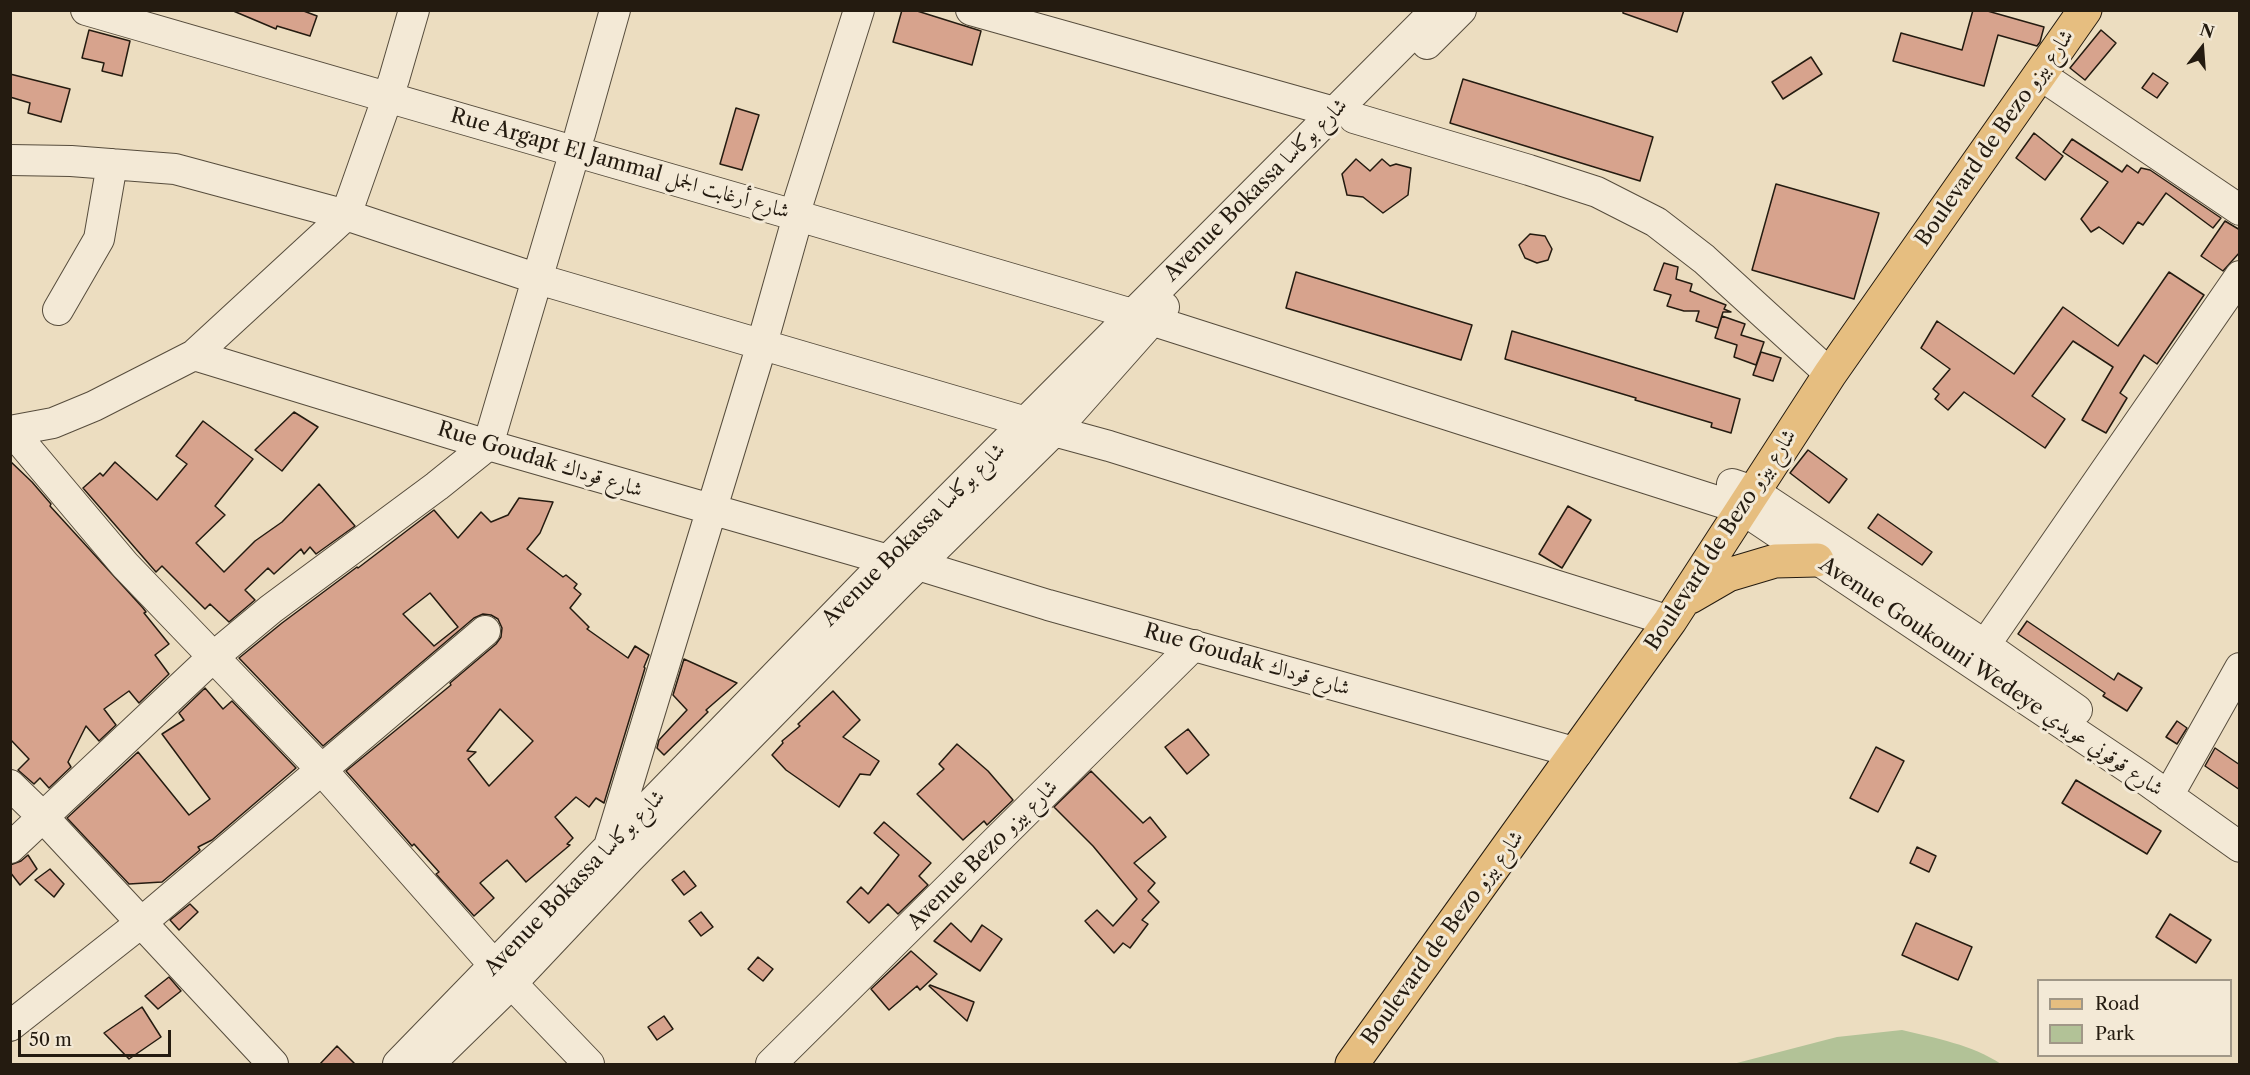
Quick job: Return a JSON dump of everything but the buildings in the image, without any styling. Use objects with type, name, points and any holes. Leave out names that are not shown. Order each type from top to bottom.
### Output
[{"type":"main road","name":"Boulevard de Bezo شارع بيزو","points":[[1352,1065],[1677,611],[1830,374],[2085,10]]},
{"type":"main road","points":[[1677,611],[1728,574],[1775,561],[1817,560]]},
{"type":"street","name":"Rue Argapt El Jammal شارع أرغابت الجمل","points":[[86,10],[390,88],[1150,310],[1748,500]]},
{"type":"street","name":"Rue Argapt El Jammal شارع أرغابت الجمل","points":[[159,10],[390,88]]},
{"type":"street","points":[[414,10],[346,215],[194,355],[94,406],[53,423],[11,431],[125,565],[321,769],[503,974],[589,1065]]},
{"type":"street","points":[[10,848],[212,658],[272,609],[437,486],[488,445],[615,10]]},
{"type":"street","points":[[609,849],[762,344],[799,208],[859,10]]},
{"type":"street","points":[[970,10],[1344,115],[1597,192],[1656,222],[1704,259],[1830,374]]},
{"type":"street","name":"Avenue Bokassa شارع بوكاسا","points":[[1344,115],[1436,10]]},
{"type":"street","name":"Avenue Bokassa شارع بوكاسا","points":[[429,1065],[609,849],[888,560],[1026,422],[1150,310],[1344,115],[1461,10]]},
{"type":"street","points":[[2039,74],[2240,210]]},
{"type":"street","points":[[10,160],[111,164],[175,170],[346,215],[537,279],[1026,422]]},
{"type":"street","points":[[58,310],[99,239],[111,164]]},
{"type":"street","points":[[1985,645],[2240,276]]},
{"type":"street","name":"Avenue Bokassa شارع بوكاسا","points":[[398,1065],[503,974],[637,851],[918,565],[1054,431],[1150,310]]},
{"type":"street","name":"Rue Goudak شارع قوداك","points":[[194,355],[710,511],[888,560]]},
{"type":"street","points":[[1054,431],[1677,611]]},
{"type":"street","name":"Avenue Goukouni Wedeye شارع قوقوني عويدي","points":[[1748,500],[1985,645],[2172,788],[2240,847]]},
{"type":"street","name":"Avenue Goukouni Wedeye شارع قوقوني عويدي","points":[[1748,500],[1817,560],[2172,788],[2240,824]]},
{"type":"street","name":"Rue Goudak شارع قوداك","points":[[918,565],[1048,605],[1577,753]]},
{"type":"street","points":[[10,1026],[142,922],[485,630]]},
{"type":"street","name":"Avenue Bezo شارع بيزو","points":[[771,1065],[1194,645]]},
{"type":"street","points":[[2172,788],[2240,668]]},
{"type":"street","points":[[10,784],[142,922],[273,1065]]},
{"type":"green space","points":[[1902,1030],[1966,1047],[2001,1064],[1733,1064],[1837,1037]]}]
